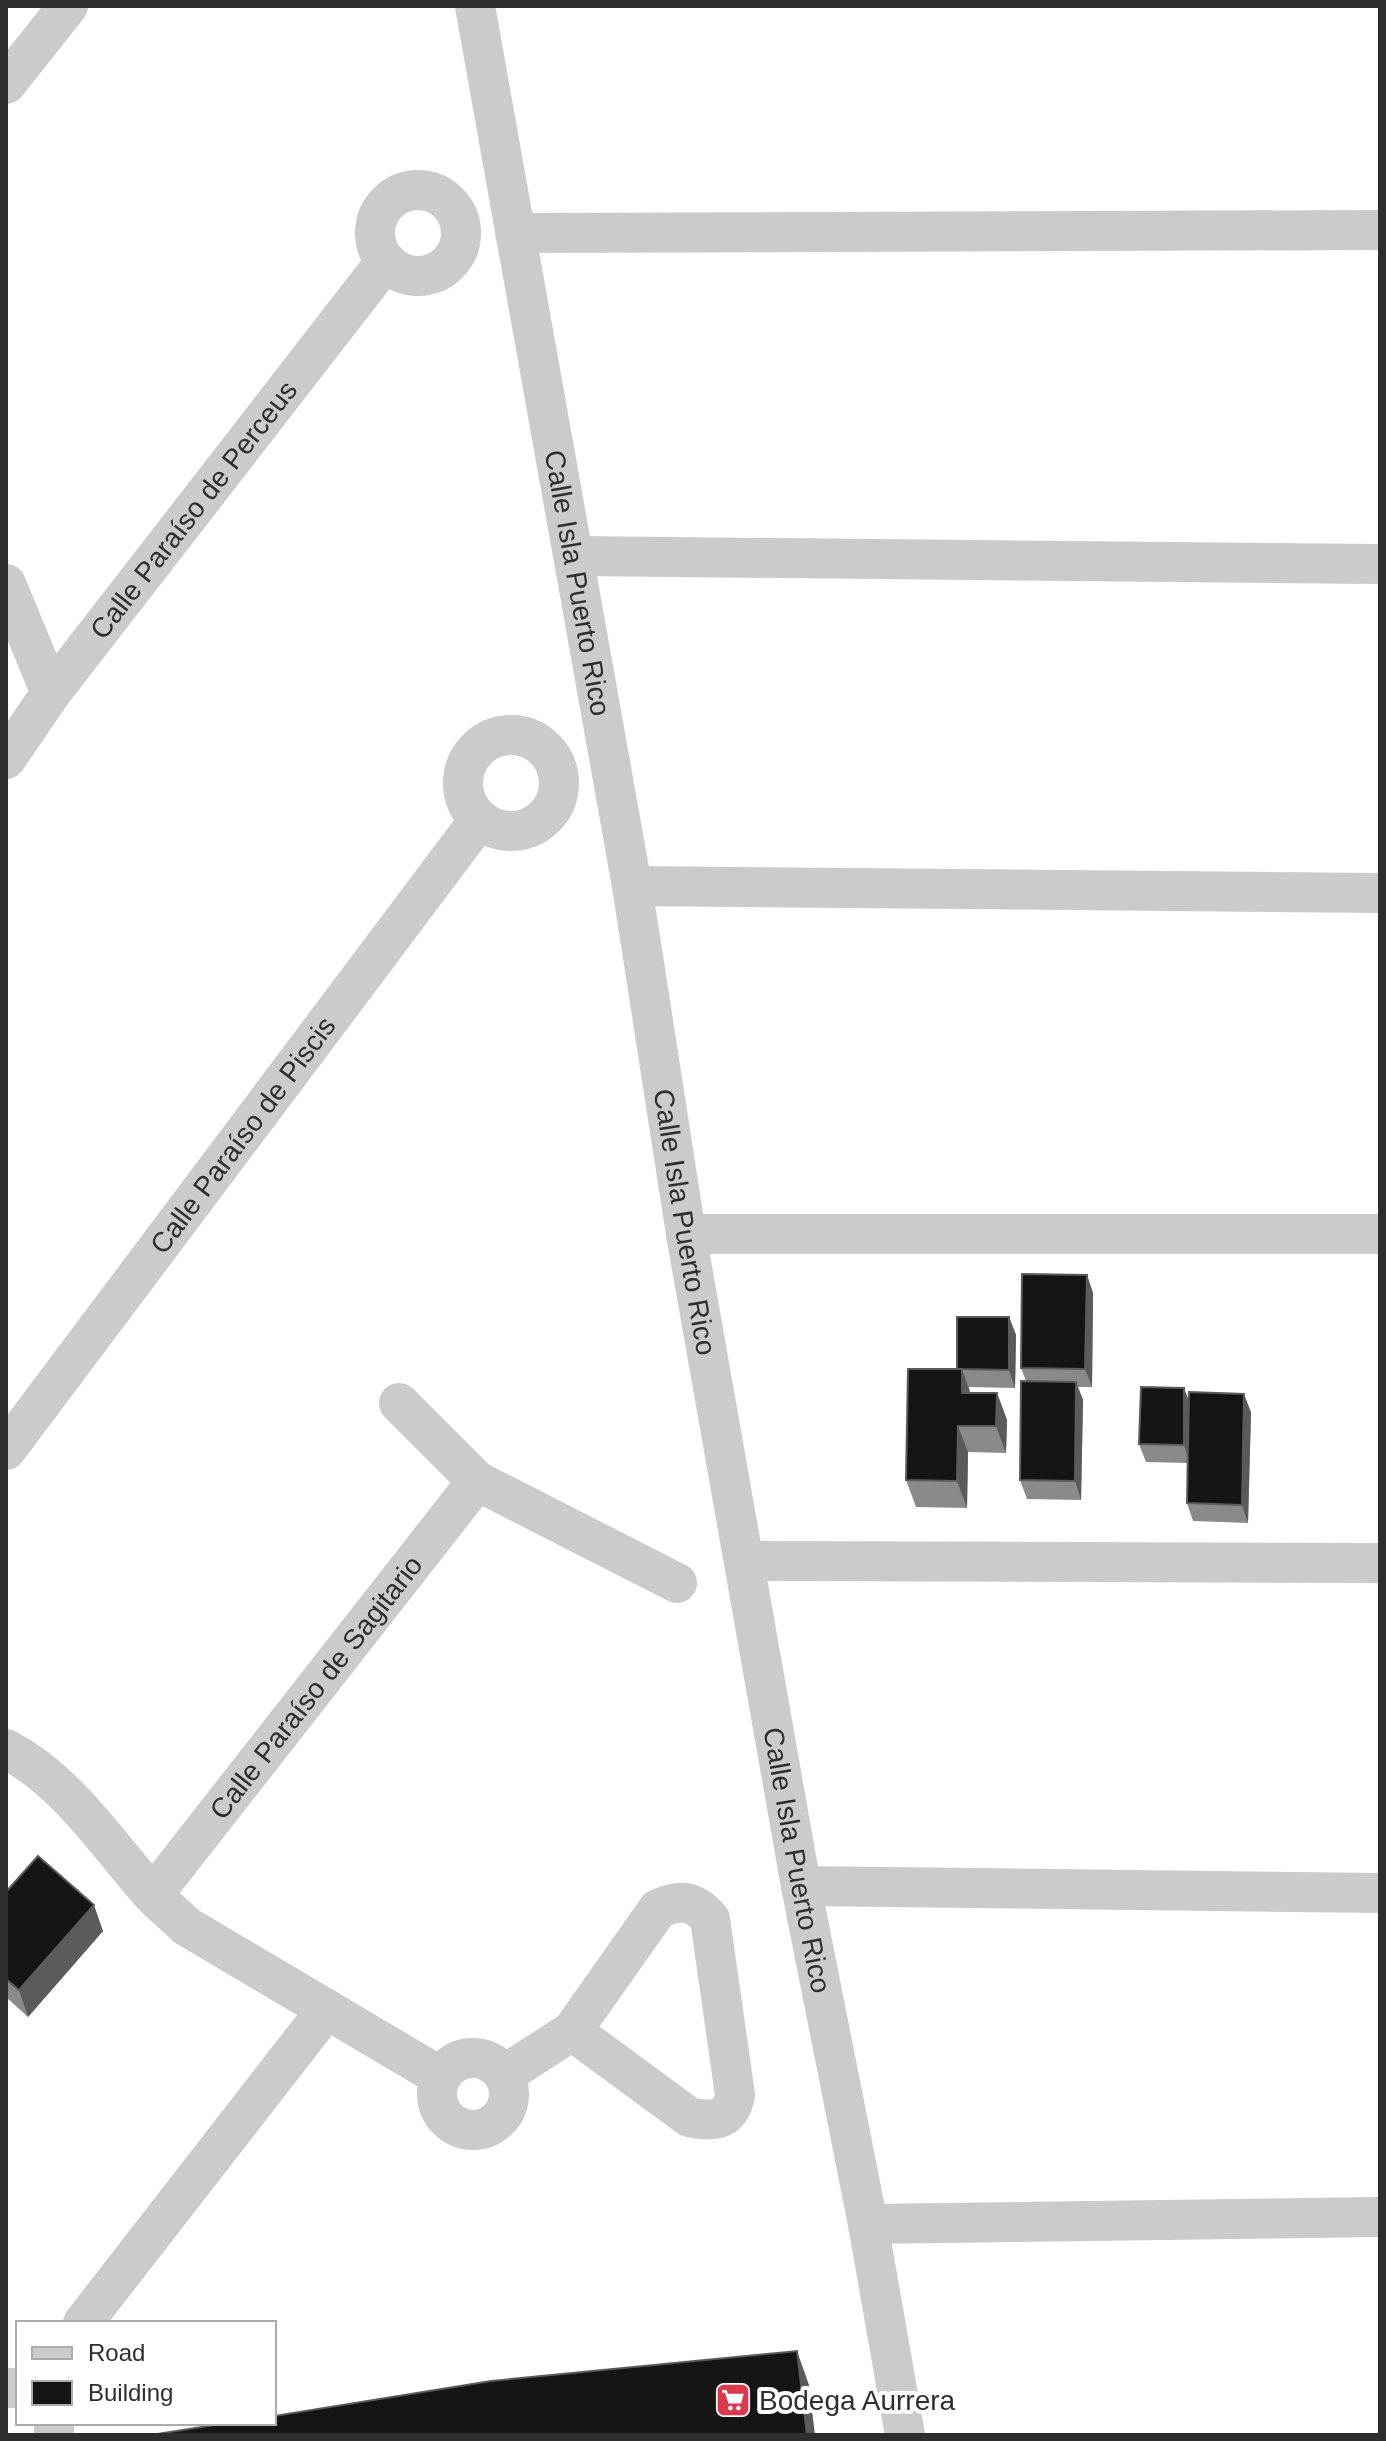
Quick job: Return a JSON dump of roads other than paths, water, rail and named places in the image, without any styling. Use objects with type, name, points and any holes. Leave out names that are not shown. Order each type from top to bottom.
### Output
[{"type":"street","points":[[6,84],[68,6]]},
{"type":"street","name":"Calle Isla Puerto Rico","points":[[475,6],[632,886],[686,1234],[801,1886],[868,2224],[905,2435]]},
{"type":"street","points":[[515,233],[1380,230]]},
{"type":"street","name":"Calle Paraíso de Perceus","points":[[6,759],[51,693],[386,261]]},
{"type":"street","points":[[574,556],[1380,564]]},
{"type":"street","points":[[6,584],[51,693]]},
{"type":"street","name":"Calle Paraíso de Piscis","points":[[6,1450],[479,820]]},
{"type":"street","points":[[632,886],[1380,893]]},
{"type":"street","points":[[686,1234],[1380,1234]]},
{"type":"street","points":[[399,1403],[477,1481],[677,1583]]},
{"type":"street","name":"Calle Paraíso de Sagitario","points":[[153,1895],[477,1481]]},
{"type":"street","points":[[745,1561],[1380,1563]]},
{"type":"street","points":[[12,1762],[62,1790],[153,1895],[186,1926],[441,2077]]},
{"type":"street","points":[[801,1886],[1380,1893]]},
{"type":"street","points":[[504,2075],[572,2031],[658,1909],[673,1902],[688,1902],[701,1908],[710,1919],[735,2095],[732,2108],[720,2118],[706,2121],[689,2117],[572,2031]]},
{"type":"street","points":[[85,2321],[327,2009]]},
{"type":"street","points":[[472,2058],[490,2062],[504,2075],[509,2093],[506,2112],[492,2125],[474,2131],[456,2127],[442,2113],[437,2096],[441,2077],[454,2064],[472,2058]]},
{"type":"street","points":[[868,2224],[1380,2217]]},
{"type":"place","name":"Bodega Aurrera","points":[[733,2400]]}]
